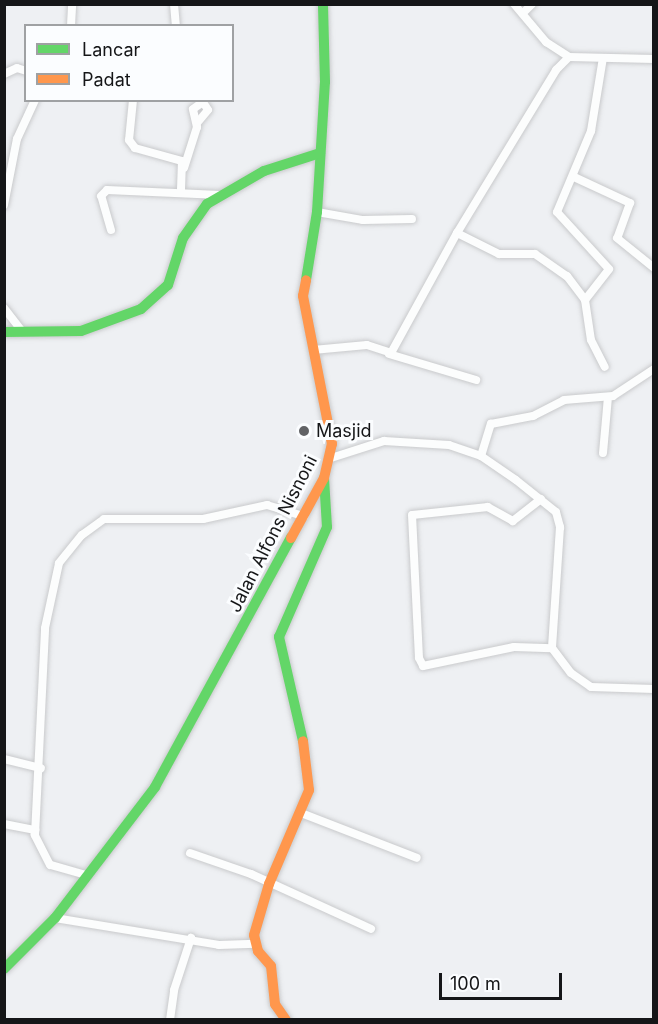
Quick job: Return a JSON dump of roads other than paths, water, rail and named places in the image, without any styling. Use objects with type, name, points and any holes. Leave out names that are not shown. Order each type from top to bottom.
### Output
[{"type":"main road","name":"Jalan Alfons Nisnoni","points":[[4,969],[55,918],[162,776],[304,516],[324,478],[331,458],[329,409],[313,350],[303,296],[317,212],[323,4]]},
{"type":"main road","points":[[4,332],[81,331],[141,309],[168,285],[188,228],[220,195],[282,163],[320,153]]},
{"type":"main road","points":[[286,1020],[272,995],[270,963],[255,944],[269,884],[309,790],[308,767],[279,637],[327,527],[324,478]]},
{"type":"street","points":[[71,24],[72,4]]},
{"type":"street","points":[[174,4],[176,24]]},
{"type":"street","points":[[514,4],[546,42],[569,57],[654,58]]},
{"type":"street","points":[[523,13],[532,4]]},
{"type":"street","points":[[389,354],[457,233],[556,70],[569,57]]},
{"type":"street","points":[[585,300],[610,271],[557,214],[591,131],[603,58]]},
{"type":"street","points":[[4,74],[16,68],[24,70]]},
{"type":"street","points":[[4,205],[17,139],[34,102]]},
{"type":"street","points":[[133,102],[128,136],[134,147],[180,160],[184,168]]},
{"type":"street","points":[[181,193],[184,168],[197,123]]},
{"type":"street","points":[[574,177],[630,203],[617,238],[654,268]]},
{"type":"street","points":[[111,230],[102,192],[220,195]]},
{"type":"street","points":[[317,212],[363,220],[412,219]]},
{"type":"street","points":[[457,233],[499,254],[540,256],[572,281],[585,300],[591,340],[605,367]]},
{"type":"street","points":[[4,308],[22,331]]},
{"type":"street","points":[[313,350],[367,345],[389,354],[476,380]]},
{"type":"street","points":[[481,456],[491,424],[533,416],[564,400],[608,397],[654,369]]},
{"type":"street","points":[[603,453],[608,397]]},
{"type":"street","points":[[331,458],[393,440],[457,446],[481,456],[556,512],[560,527],[552,648],[571,673],[591,687],[654,689]]},
{"type":"street","points":[[541,500],[513,521],[488,507],[412,515],[419,658],[423,666],[514,647],[552,648]]},
{"type":"street","points":[[86,875],[50,865],[35,830],[41,768],[47,613],[57,566],[82,535],[104,519],[202,519],[267,505],[304,516]]},
{"type":"street","points":[[4,759],[41,768]]},
{"type":"street","points":[[301,813],[417,858]]},
{"type":"street","points":[[4,824],[35,830]]},
{"type":"street","points":[[190,853],[269,884],[371,929]]},
{"type":"street","points":[[55,918],[191,938],[219,945],[255,944]]},
{"type":"street","points":[[170,1020],[174,990],[191,938]]},
{"type":"place","name":"Masjid","points":[[304,431]]}]
